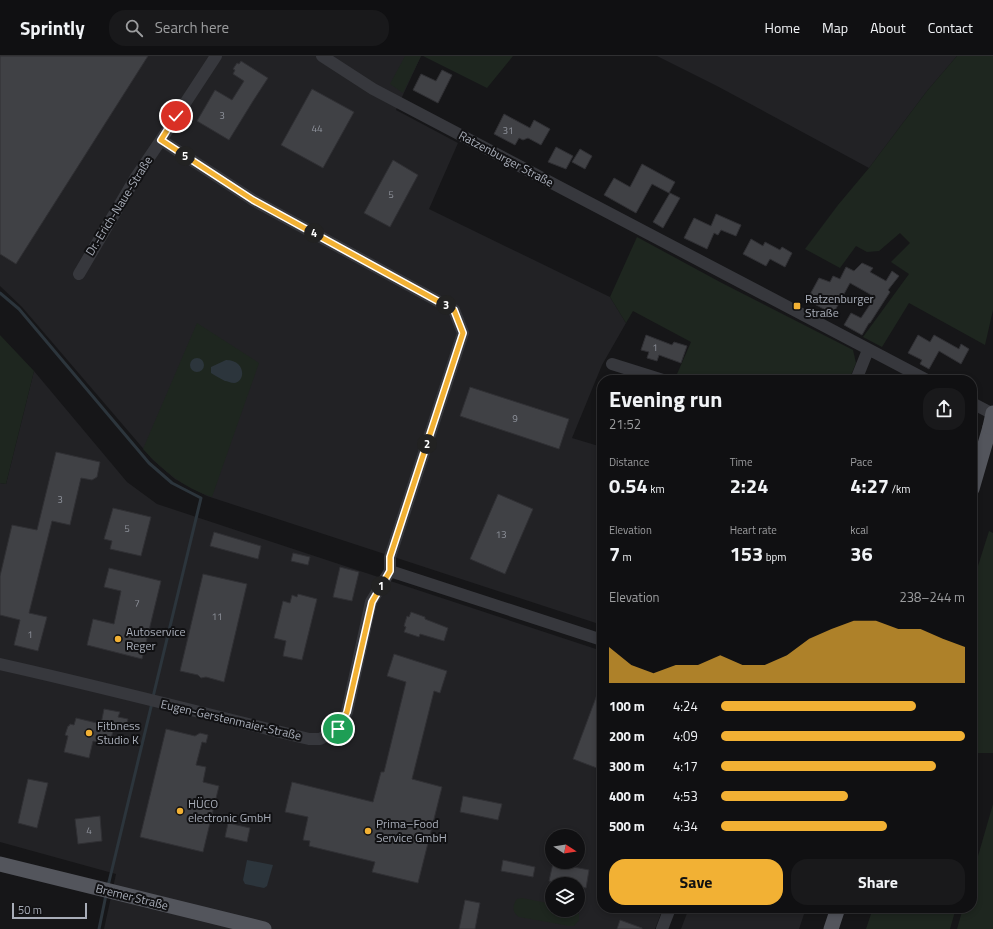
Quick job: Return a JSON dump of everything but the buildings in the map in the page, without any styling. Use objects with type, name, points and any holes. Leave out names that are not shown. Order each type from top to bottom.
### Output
[{"type":"main road","points":[[977,471],[992,418]]},
{"type":"main road","name":"Bremer Straße","points":[[0,864],[264,929]]},
{"type":"main road","points":[[830,929],[836,913]]},
{"type":"street","name":"Ratzenburger Straße","points":[[322,56],[374,89],[917,375]]},
{"type":"street","name":"Dr.-Erich-Naue-Straße","points":[[79,274],[136,177],[216,58]]},
{"type":"street","points":[[161,140],[253,200],[454,310],[463,333],[390,557],[390,571],[597,638]]},
{"type":"street","points":[[858,375],[868,350]]},
{"type":"street","points":[[612,364],[647,375]]},
{"type":"street","points":[[977,407],[992,418]]},
{"type":"street","name":"Eugen-Gerstenmaier-Straße","points":[[0,664],[56,676],[309,739],[320,739],[338,729],[347,712],[372,602],[390,571]]},
{"type":"street","points":[[662,929],[668,913]]},
{"type":"shaded area","points":[[0,56],[421,56],[396,110],[458,143],[429,209],[610,297],[626,323],[597,375],[572,438],[597,446],[597,623],[207,496],[175,479],[153,460],[22,307],[0,286]]},
{"type":"shaded area","points":[[405,56],[421,56],[403,93],[390,84]]},
{"type":"shaded area","points":[[423,56],[513,56],[487,88]]},
{"type":"shaded area","points":[[657,56],[957,56],[927,91],[869,168],[717,86]]},
{"type":"shaded area","points":[[957,56],[993,56],[993,310],[985,345],[909,303],[882,347],[863,337],[909,274],[891,262],[910,243],[900,233],[879,251],[867,252],[856,246],[840,268],[805,249],[927,91]]},
{"type":"shaded area","points":[[637,237],[720,282],[853,350],[856,363],[851,375],[680,375],[677,374],[691,342],[633,311],[626,323],[610,297]]},
{"type":"shaded area","points":[[197,323],[259,363],[212,497],[192,489],[174,478],[143,449]]},
{"type":"shaded area","points":[[0,335],[34,371],[6,484],[0,483]]},
{"type":"shaded area","points":[[197,358],[202,360],[204,365],[202,370],[197,372],[192,370],[190,365],[192,360]]},
{"type":"shaded area","points":[[226,360],[237,363],[240,367],[242,375],[238,382],[234,383],[225,381],[211,373],[211,367]]},
{"type":"shaded area","points":[[34,371],[127,482],[157,504],[597,649],[597,913],[661,913],[655,929],[104,929],[116,874],[0,842],[0,483],[6,484]]},
{"type":"shaded area","points":[[989,531],[993,533],[993,753],[977,753],[977,569]]},
{"type":"shaded area","points":[[993,804],[993,929],[957,929],[962,913],[977,913],[977,860]]},
{"type":"shaded area","points":[[247,860],[273,865],[267,886],[264,888],[245,884],[243,880]]},
{"type":"shaded area","points":[[522,898],[545,903],[545,917],[579,917],[579,920],[574,926],[570,926],[519,917],[514,911],[514,904],[517,899]]},
{"type":"shaded area","points":[[687,913],[804,913],[799,929],[681,929]]},
{"type":"shaded area","points":[[871,913],[955,913],[950,929],[866,929]]},
{"type":"waterway","points":[[0,293],[19,309],[149,463],[172,483],[201,498],[153,697]]},
{"type":"waterway","points":[[108,886],[152,703]]},
{"type":"waterway","points":[[99,929],[106,895]]},
{"type":"place","name":"Ratzenburger Straße","points":[[797,306]]},
{"type":"place","name":"Autoservice Reger","points":[[118,639]]},
{"type":"place","name":"Fitbness Studio K","points":[[89,733]]},
{"type":"place","name":"HÜCO electronic GmbH","points":[[180,811]]},
{"type":"place","name":"Prima–Food Service GmbH","points":[[368,831]]},
{"type":"route","points":[[176,116],[161,140],[253,200],[454,310],[463,333],[390,557],[390,571],[372,602],[347,712],[338,729]]}]
